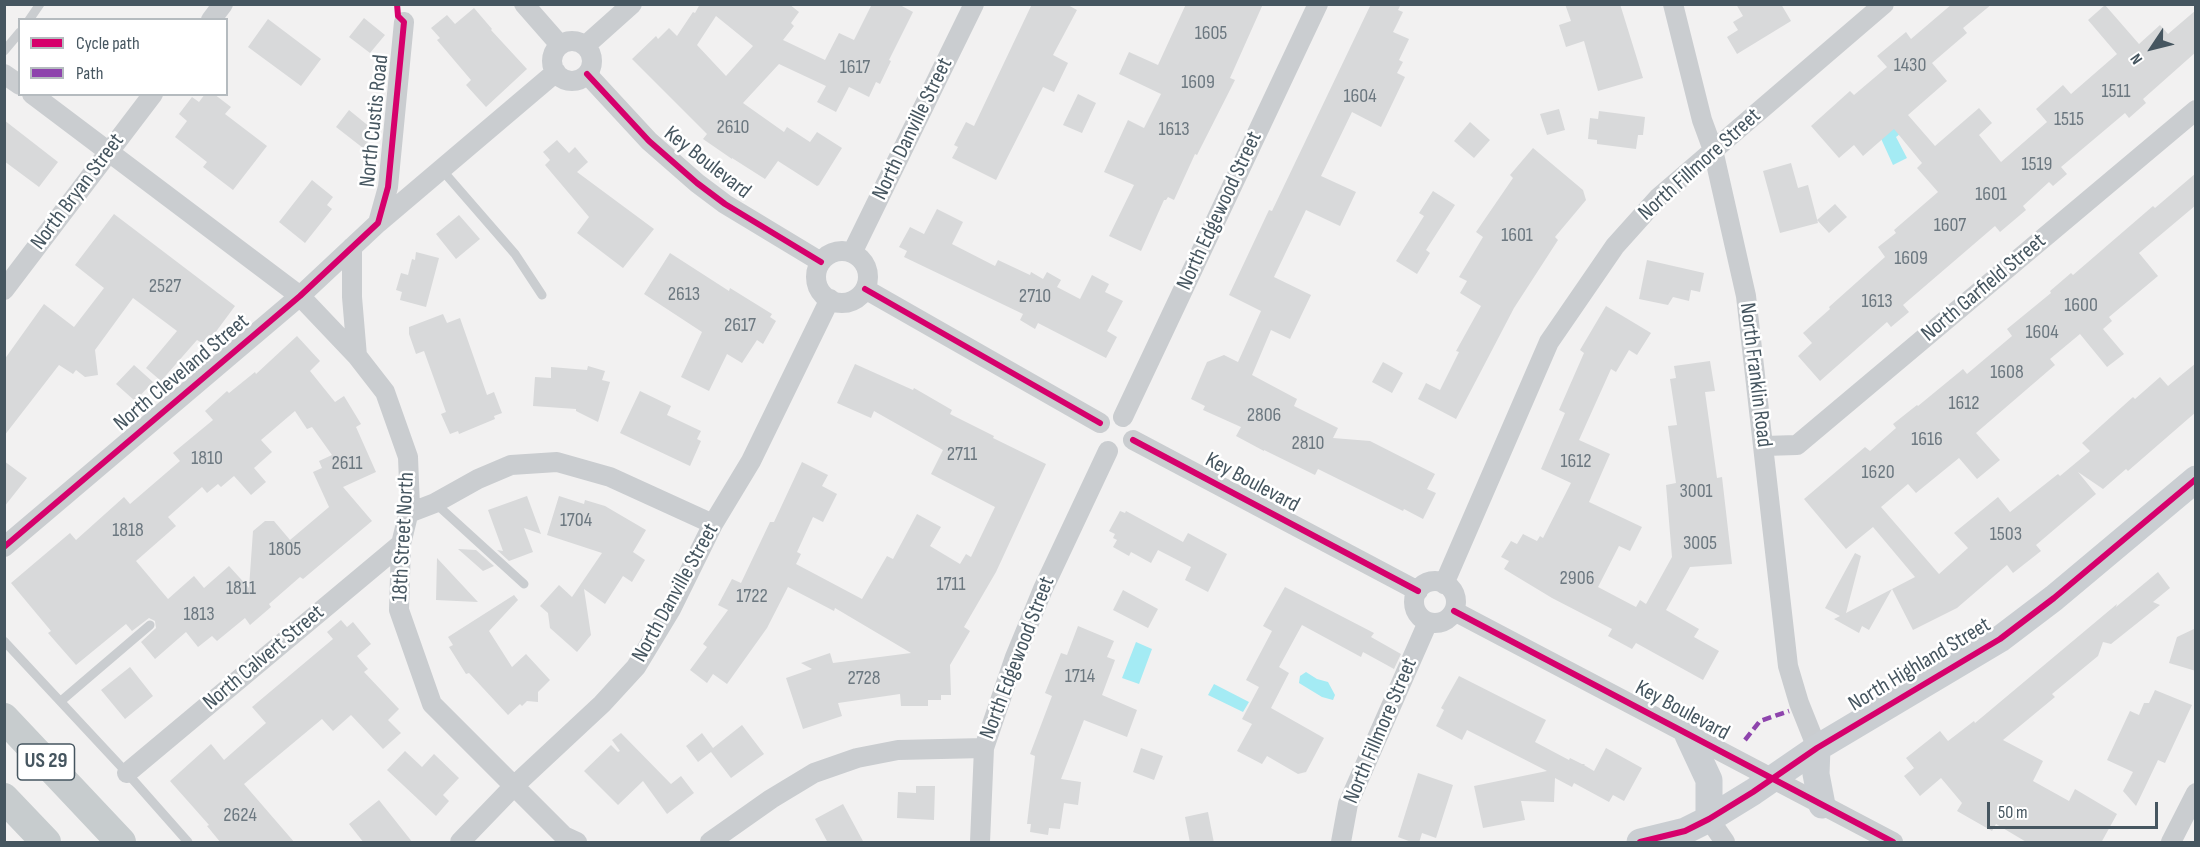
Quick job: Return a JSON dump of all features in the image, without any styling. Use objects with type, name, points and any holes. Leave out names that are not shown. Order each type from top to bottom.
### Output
[{"type":"main road","name":"US 29","points":[[4,718],[120,843]]},
{"type":"main road","name":"US 29","points":[[4,798],[46,843]]},
{"type":"street","points":[[212,18],[223,4]]},
{"type":"street","points":[[524,4],[560,45]]},
{"type":"street","points":[[585,46],[632,4]]},
{"type":"street","name":"North Danville Street","points":[[852,253],[974,4]]},
{"type":"street","name":"North Edgewood Street","points":[[1123,417],[1317,4]]},
{"type":"street","name":"North Franklin Road","points":[[1673,4],[1702,120],[1713,150],[1746,296],[1788,666],[1799,703],[1817,748]]},
{"type":"street","name":"North Fillmore Street","points":[[1444,584],[1549,342],[1616,246],[1659,197],[1884,4]]},
{"type":"street","name":"North Custis Road","points":[[378,223],[388,187],[404,22]]},
{"type":"street","points":[[573,41],[585,46],[591,58],[591,66],[586,74],[578,80],[568,81],[556,72],[552,64],[553,56],[560,45],[573,41]]},
{"type":"street","name":"North Cleveland Street","points":[[4,547],[300,296],[378,223],[556,72]]},
{"type":"street","points":[[4,74],[18,84]]},
{"type":"street","name":"Key Boulevard","points":[[586,74],[649,141],[697,183],[725,204],[821,262]]},
{"type":"street","name":"18th Street North","points":[[35,96],[300,296],[357,356],[385,392],[408,457],[409,513],[401,544],[399,610],[432,704],[564,836],[577,843]]},
{"type":"street","name":"North Bryan Street","points":[[4,290],[151,96]]},
{"type":"street","name":"North Garfield Street","points":[[1764,446],[1797,445],[2196,110]]},
{"type":"street","points":[[352,247],[352,297],[357,356]]},
{"type":"street","points":[[834,252],[852,253],[860,258],[866,267],[868,278],[865,289],[857,297],[847,302],[830,299],[817,283],[817,272],[821,262],[834,252]]},
{"type":"street","points":[[865,289],[1100,423]]},
{"type":"street","name":"North Danville Street","points":[[460,843],[514,786],[602,704],[636,667],[671,609],[713,524],[751,461],[830,299]]},
{"type":"street","points":[[1110,416],[1123,417],[1132,426],[1133,441],[1123,451],[1108,451],[1101,445],[1098,438],[1100,423],[1110,416]]},
{"type":"street","name":"Key Boulevard","points":[[1133,441],[1418,591]]},
{"type":"street","name":"North Edgewood Street","points":[[980,843],[984,748],[1023,637],[1108,451]]},
{"type":"street","points":[[409,513],[435,503],[478,479],[511,465],[557,462],[610,477],[713,524]]},
{"type":"street","name":"North Highland Street","points":[[1640,843],[1685,831],[1709,819],[1817,748],[2000,639],[2054,598],[2196,479]]},
{"type":"street","name":"North Calvert Street","points":[[127,772],[401,544]]},
{"type":"street","points":[[1429,582],[1444,584],[1455,596],[1454,611],[1443,622],[1428,622],[1422,619],[1414,602],[1418,591],[1429,582]]},
{"type":"street","name":"Key Boulevard","points":[[1454,611],[1893,843]]},
{"type":"street","name":"North Fillmore Street","points":[[1341,843],[1348,804],[1428,622]]},
{"type":"street","points":[[1688,735],[1709,780],[1709,819],[1725,843]]},
{"type":"street","points":[[710,843],[771,799],[814,773],[857,758],[898,750],[984,748]]},
{"type":"street","points":[[1817,748],[1816,774],[1822,805]]},
{"type":"street","points":[[2171,843],[2196,793]]},
{"type":"lane","points":[[30,18],[40,4]]},
{"type":"lane","points":[[4,51],[18,34]]},
{"type":"lane","points":[[442,170],[515,254],[542,295]]},
{"type":"lane","points":[[435,503],[524,584]]},
{"type":"lane","points":[[61,701],[150,625]]},
{"type":"lane","points":[[4,641],[127,772],[188,843]]},
{"type":"water","points":[[1897,123],[1900,134],[1896,137],[1907,158],[1893,165],[1878,132]]},
{"type":"water","points":[[1136,642],[1152,649],[1139,684],[1122,678]]},
{"type":"water","points":[[1306,672],[1317,679],[1328,682],[1335,695],[1333,700],[1322,697],[1299,683],[1300,676]]},
{"type":"water","points":[[1214,684],[1249,702],[1243,712],[1208,695]]},
{"type":"building","points":[[700,4],[789,4],[799,12],[791,23],[794,26],[783,40],[825,60],[839,33],[854,40],[872,4],[898,4],[913,12],[889,60],[891,61],[880,84],[876,82],[869,97],[849,87],[836,112],[817,102],[826,86],[779,64],[743,103],[784,132],[787,127],[810,142],[817,132],[842,148],[817,186],[778,161],[765,179],[732,159],[703,139],[707,134],[632,59],[656,36],[658,39],[669,28],[677,36],[693,12],[695,13]],"holes":[[[716,16],[753,46],[726,76],[697,45]]]},
{"type":"building","points":[[1032,4],[1066,4],[1077,10],[1053,55],[1068,63],[1054,92],[1043,87],[996,180],[952,158],[958,147],[954,145],[966,122],[974,126]]},
{"type":"building","points":[[1186,4],[1263,4],[1230,78],[1235,80],[1197,155],[1195,154],[1174,200],[1168,197],[1164,200],[1141,251],[1109,236],[1134,185],[1104,172],[1128,120],[1144,128],[1161,94],[1119,74],[1129,52],[1158,65]]},
{"type":"building","points":[[1371,4],[1401,4],[1398,10],[1403,12],[1393,32],[1409,39],[1399,60],[1403,62],[1397,73],[1405,77],[1381,127],[1352,112],[1321,176],[1356,192],[1340,226],[1306,210],[1274,277],[1311,295],[1290,339],[1271,330],[1252,375],[1297,399],[1294,406],[1338,428],[1333,438],[1370,441],[1435,474],[1427,489],[1436,493],[1423,519],[1318,469],[1315,475],[1264,451],[1236,436],[1241,427],[1203,410],[1205,406],[1191,399],[1207,362],[1224,355],[1238,362],[1261,311],[1229,295],[1269,210],[1272,211]]},
{"type":"building","points":[[1565,4],[1620,4],[1643,78],[1598,91],[1584,41],[1566,47],[1559,25],[1571,21]]},
{"type":"building","points":[[1736,4],[1781,4],[1791,21],[1737,54],[1727,37],[1738,30],[1733,22],[1743,16]]},
{"type":"building","points":[[1952,4],[1992,4],[1963,28],[1967,33],[1932,63],[1947,81],[1908,115],[1935,146],[1979,108],[1992,123],[1979,135],[2001,162],[2047,122],[2036,109],[2063,85],[2071,94],[2117,54],[2088,20],[2105,5],[2139,44],[2160,25],[2168,34],[2196,10],[2196,52],[2143,99],[2146,103],[2129,118],[2125,113],[2061,167],[2067,174],[2053,186],[2049,182],[2023,206],[2026,210],[2000,232],[1995,226],[1903,305],[1909,312],[1891,327],[1887,322],[1820,381],[1798,356],[1812,343],[1803,333],[1885,257],[1878,247],[1896,233],[1894,230],[1938,192],[1917,168],[1922,163],[1894,129],[1863,156],[1854,145],[1839,158],[1811,126],[1850,91],[1854,95],[1887,67],[1877,56],[1906,32],[1911,39]]},
{"type":"building","points":[[474,8],[527,69],[486,107],[466,85],[471,80],[437,40],[440,38],[431,28],[447,15],[455,24]]},
{"type":"building","points":[[364,18],[385,35],[370,53],[349,37]]},
{"type":"building","points":[[268,19],[321,59],[301,86],[248,47]]},
{"type":"building","points":[[1078,94],[1096,103],[1082,133],[1063,125]]},
{"type":"building","points":[[204,96],[217,96],[231,107],[225,114],[267,146],[233,190],[203,167],[207,162],[175,137],[187,121],[179,114],[192,97],[199,102]]},
{"type":"building","points":[[1559,109],[1565,130],[1547,135],[1540,114]]},
{"type":"building","points":[[349,110],[376,132],[363,148],[336,127]]},
{"type":"building","points":[[1599,111],[1645,117],[1643,135],[1638,135],[1636,149],[1597,144],[1597,140],[1588,139],[1590,118],[1598,119]]},
{"type":"building","points":[[4,120],[58,162],[39,187],[4,161]]},
{"type":"building","points":[[1470,122],[1490,140],[1474,158],[1454,141]]},
{"type":"building","points":[[557,140],[569,153],[575,147],[588,162],[577,172],[654,229],[623,268],[577,233],[589,217],[545,165],[550,160],[543,152]]},
{"type":"building","points":[[1533,148],[1583,190],[1586,200],[1555,237],[1558,240],[1514,308],[1456,419],[1418,399],[1426,383],[1440,390],[1459,352],[1456,351],[1481,306],[1460,293],[1467,281],[1459,277],[1483,237],[1476,232],[1513,178],[1510,175]]},
{"type":"building","points":[[1791,163],[1798,188],[1808,185],[1818,223],[1780,233],[1763,171]]},
{"type":"building","points":[[2196,173],[2196,205],[2139,253],[2158,276],[2109,317],[2112,321],[2103,329],[2124,354],[2107,367],[2080,334],[2050,359],[2055,365],[1976,433],[2000,460],[1977,479],[1959,458],[1916,493],[1908,484],[1881,507],[1939,574],[1968,548],[1954,533],[1998,497],[2010,512],[2090,451],[2082,443],[2133,397],[2135,399],[2160,377],[2168,386],[2196,363],[2196,412],[2128,471],[2126,469],[2103,489],[2078,472],[2096,494],[2036,545],[2041,551],[2013,573],[2007,565],[1957,608],[1913,630],[1892,589],[1915,577],[1873,527],[1846,549],[1804,499],[1865,447],[1870,451],[1896,428],[1893,424],[1963,369],[1967,374],[2012,336],[2007,329],[2051,293],[2050,291],[2071,273],[2073,275],[2153,206],[2155,208]]},
{"type":"building","points":[[312,180],[333,197],[327,205],[332,209],[305,243],[279,222]]},
{"type":"building","points":[[1433,191],[1455,205],[1426,250],[1430,253],[1417,274],[1396,261],[1424,216],[1419,213]]},
{"type":"building","points":[[1835,204],[1847,217],[1829,233],[1817,220]]},
{"type":"building","points":[[937,209],[963,222],[952,244],[995,266],[998,260],[1043,279],[1047,272],[1061,280],[1057,287],[1080,299],[1092,275],[1109,284],[1105,292],[1123,301],[1107,331],[1117,337],[1106,358],[1038,323],[1035,329],[1020,320],[1023,314],[904,257],[907,251],[899,247],[910,227],[924,234]]},
{"type":"building","points":[[114,214],[235,306],[212,337],[209,335],[202,343],[197,340],[161,381],[146,368],[177,331],[133,298],[95,350],[98,375],[85,377],[76,370],[73,374],[59,365],[4,436],[4,360],[44,304],[74,327],[104,288],[75,265]]},
{"type":"building","points":[[459,215],[480,239],[456,259],[436,234]]},
{"type":"building","points":[[416,252],[439,258],[426,307],[400,300],[402,292],[396,290],[401,273],[408,275]]},
{"type":"building","points":[[670,253],[729,291],[730,288],[772,314],[770,317],[776,321],[763,344],[757,340],[742,363],[727,354],[709,391],[681,377],[702,332],[644,294]]},
{"type":"building","points":[[1647,260],[1704,273],[1700,292],[1691,290],[1689,301],[1673,297],[1668,305],[1639,299]]},
{"type":"building","points":[[1606,306],[1651,333],[1637,355],[1629,350],[1616,372],[1611,369],[1579,440],[1610,454],[1589,502],[1642,527],[1630,551],[1619,546],[1598,587],[1636,607],[1640,600],[1646,604],[1672,557],[1666,485],[1676,483],[1668,426],[1677,425],[1670,379],[1676,378],[1674,366],[1710,361],[1715,391],[1705,392],[1717,478],[1722,477],[1732,564],[1690,567],[1666,610],[1699,629],[1694,637],[1719,651],[1703,680],[1636,643],[1632,649],[1608,636],[1612,629],[1552,598],[1504,569],[1509,561],[1501,557],[1511,541],[1517,544],[1523,534],[1537,541],[1540,536],[1543,538],[1571,483],[1541,469],[1565,413],[1559,410],[1584,353],[1580,350]]},
{"type":"building","points":[[443,314],[447,323],[460,318],[487,395],[494,392],[502,413],[494,416],[495,419],[459,434],[458,431],[450,434],[441,414],[446,412],[424,351],[416,354],[409,334],[409,327]]},
{"type":"building","points":[[297,336],[320,361],[310,371],[335,402],[344,396],[361,424],[356,427],[376,472],[343,487],[372,521],[303,579],[300,577],[269,604],[271,607],[250,625],[245,618],[217,641],[212,636],[198,647],[186,632],[155,659],[141,642],[156,628],[155,621],[149,618],[132,631],[126,624],[76,665],[48,633],[51,631],[11,583],[70,533],[76,540],[124,497],[130,504],[180,461],[173,453],[213,420],[205,411],[227,391],[229,393],[255,372],[256,374]],"holes":[[[295,411],[307,429],[312,427],[332,455],[319,461],[322,468],[313,472],[329,507],[290,540],[274,521],[265,521],[253,531],[249,588],[229,566],[204,588],[194,576],[168,599],[136,561],[176,526],[168,517],[202,487],[207,493],[218,484],[221,487],[234,476],[251,495],[266,482],[254,468],[272,452],[261,440]]]},
{"type":"building","points":[[1383,362],[1403,373],[1392,393],[1372,382]]},
{"type":"building","points":[[855,364],[913,390],[914,388],[952,410],[950,414],[1046,464],[996,572],[964,627],[970,631],[950,665],[951,695],[941,695],[941,700],[928,700],[928,706],[901,706],[900,694],[838,703],[842,716],[803,729],[786,678],[812,669],[801,663],[830,653],[833,663],[911,653],[835,608],[834,611],[788,587],[767,628],[727,684],[713,674],[707,683],[690,670],[707,647],[703,644],[728,610],[718,605],[732,579],[741,583],[770,522],[774,522],[802,462],[828,475],[822,486],[837,494],[823,522],[813,517],[797,552],[801,554],[796,564],[862,599],[887,556],[893,559],[917,514],[941,527],[930,546],[960,564],[966,554],[971,557],[995,507],[931,474],[943,450],[874,411],[871,418],[837,403]]},
{"type":"building","points":[[134,365],[153,382],[135,401],[116,384]]},
{"type":"building","points":[[588,366],[605,371],[602,380],[610,382],[598,422],[576,409],[533,406],[535,377],[551,378],[551,367],[587,370]]},
{"type":"building","points":[[640,391],[671,406],[667,415],[701,431],[697,439],[701,441],[690,466],[620,433]]},
{"type":"building","points":[[4,461],[27,478],[4,507]]},
{"type":"building","points":[[527,496],[541,534],[524,528],[533,552],[509,561],[497,550],[503,551],[488,510]]},
{"type":"building","points":[[559,496],[584,504],[585,500],[605,506],[646,530],[633,552],[645,560],[632,582],[623,576],[605,604],[584,589],[591,635],[577,652],[550,628],[548,613],[540,606],[559,585],[572,597],[602,553],[547,535]]},
{"type":"building","points":[[1120,511],[1125,513],[1126,511],[1183,542],[1188,533],[1227,554],[1208,592],[1185,580],[1191,567],[1158,550],[1151,563],[1131,552],[1129,556],[1113,547],[1117,540],[1113,538],[1115,534],[1109,531]]},
{"type":"building","points":[[458,549],[476,550],[494,566],[483,571]]},
{"type":"building","points":[[1855,553],[1861,556],[1846,613],[1892,589],[1869,630],[1862,626],[1859,633],[1834,619],[1840,616],[1825,608]]},
{"type":"building","points":[[437,558],[478,602],[436,600]]},
{"type":"building","points":[[2158,572],[2170,588],[2153,602],[2160,605],[2111,644],[2103,642],[2098,656],[2052,694],[2055,697],[2003,740],[2043,761],[2033,781],[2069,801],[2075,789],[2117,814],[2101,843],[2028,843],[1996,824],[1992,831],[1957,811],[1962,803],[1941,778],[1920,796],[1904,776],[1914,768],[1906,758],[1940,731],[1948,741],[1974,721],[1975,723]]},
{"type":"building","points":[[1285,587],[1374,633],[1371,637],[1401,654],[1394,669],[1363,652],[1361,657],[1302,625],[1279,667],[1289,673],[1271,708],[1324,738],[1306,772],[1298,774],[1267,756],[1262,764],[1237,751],[1252,724],[1242,719],[1259,687],[1246,680],[1272,631],[1263,626]]},
{"type":"building","points":[[1123,590],[1158,609],[1148,628],[1113,610]]},
{"type":"building","points":[[514,595],[518,600],[489,631],[512,667],[526,654],[550,680],[538,692],[538,702],[527,701],[522,706],[520,704],[508,715],[469,673],[466,674],[449,647],[453,645],[448,637]]},
{"type":"building","points":[[341,620],[347,627],[353,622],[371,644],[357,656],[368,669],[364,672],[399,709],[388,720],[401,733],[383,749],[351,715],[333,731],[322,719],[244,784],[295,843],[221,843],[207,826],[209,825],[170,781],[211,744],[224,760],[266,723],[252,707],[333,639],[327,632]]},
{"type":"building","points":[[1078,626],[1114,641],[1107,657],[1115,660],[1102,695],[1137,710],[1127,737],[1084,720],[1061,779],[1081,782],[1078,805],[1064,803],[1060,829],[1049,828],[1048,835],[1030,832],[1031,824],[1027,824],[1035,756],[1030,754],[1052,696],[1045,693],[1061,653],[1067,655]]},
{"type":"building","points":[[2196,628],[2196,671],[2169,663],[2177,637]]},
{"type":"building","points":[[130,667],[153,696],[125,719],[101,690]]},
{"type":"building","points":[[1459,676],[1546,720],[1535,742],[1569,760],[1570,758],[1585,764],[1594,771],[1606,748],[1642,768],[1624,801],[1613,795],[1609,802],[1574,783],[1572,787],[1555,778],[1554,802],[1521,801],[1525,820],[1483,828],[1474,786],[1547,771],[1467,730],[1462,740],[1436,726],[1444,710],[1441,708]]},
{"type":"building","points":[[2155,690],[2192,705],[2165,763],[2158,760],[2136,806],[2123,791],[2133,772],[2107,760],[2130,711],[2139,715],[2144,703],[2149,703]]},
{"type":"building","points":[[742,725],[764,754],[731,778],[711,752],[698,762],[686,746],[702,733],[713,748]]},
{"type":"building","points":[[621,733],[671,784],[681,776],[694,793],[667,814],[643,781],[618,805],[584,771],[611,745],[618,752],[620,751],[612,740]]},
{"type":"building","points":[[1141,748],[1163,756],[1154,780],[1133,772]]},
{"type":"building","points":[[405,751],[422,767],[434,754],[459,778],[443,795],[449,801],[436,816],[387,770]]},
{"type":"building","points":[[1418,773],[1453,785],[1436,838],[1422,833],[1419,843],[1414,843],[1398,837]]},
{"type":"building","points":[[916,786],[935,786],[934,820],[897,818],[898,792],[916,793]]},
{"type":"building","points":[[379,800],[413,843],[364,843],[349,824]]},
{"type":"building","points":[[843,804],[864,843],[828,843],[815,819]]},
{"type":"building","points":[[1208,812],[1214,843],[1190,843],[1185,817]]},
{"type":"marked path","points":[[1745,740],[1760,721],[1789,711]]},
{"type":"cycle path","points":[[4,547],[300,296],[378,223],[388,187],[404,22],[398,16],[397,4]]},
{"type":"cycle path","points":[[587,74],[649,141],[697,183],[725,204],[821,262]]},
{"type":"cycle path","points":[[865,289],[1100,423]]},
{"type":"cycle path","points":[[1133,440],[1418,591]]},
{"type":"cycle path","points":[[1640,842],[1685,831],[1709,819],[1817,748],[2000,639],[2054,598],[2196,479]]},
{"type":"cycle path","points":[[1454,611],[1893,842]]}]
